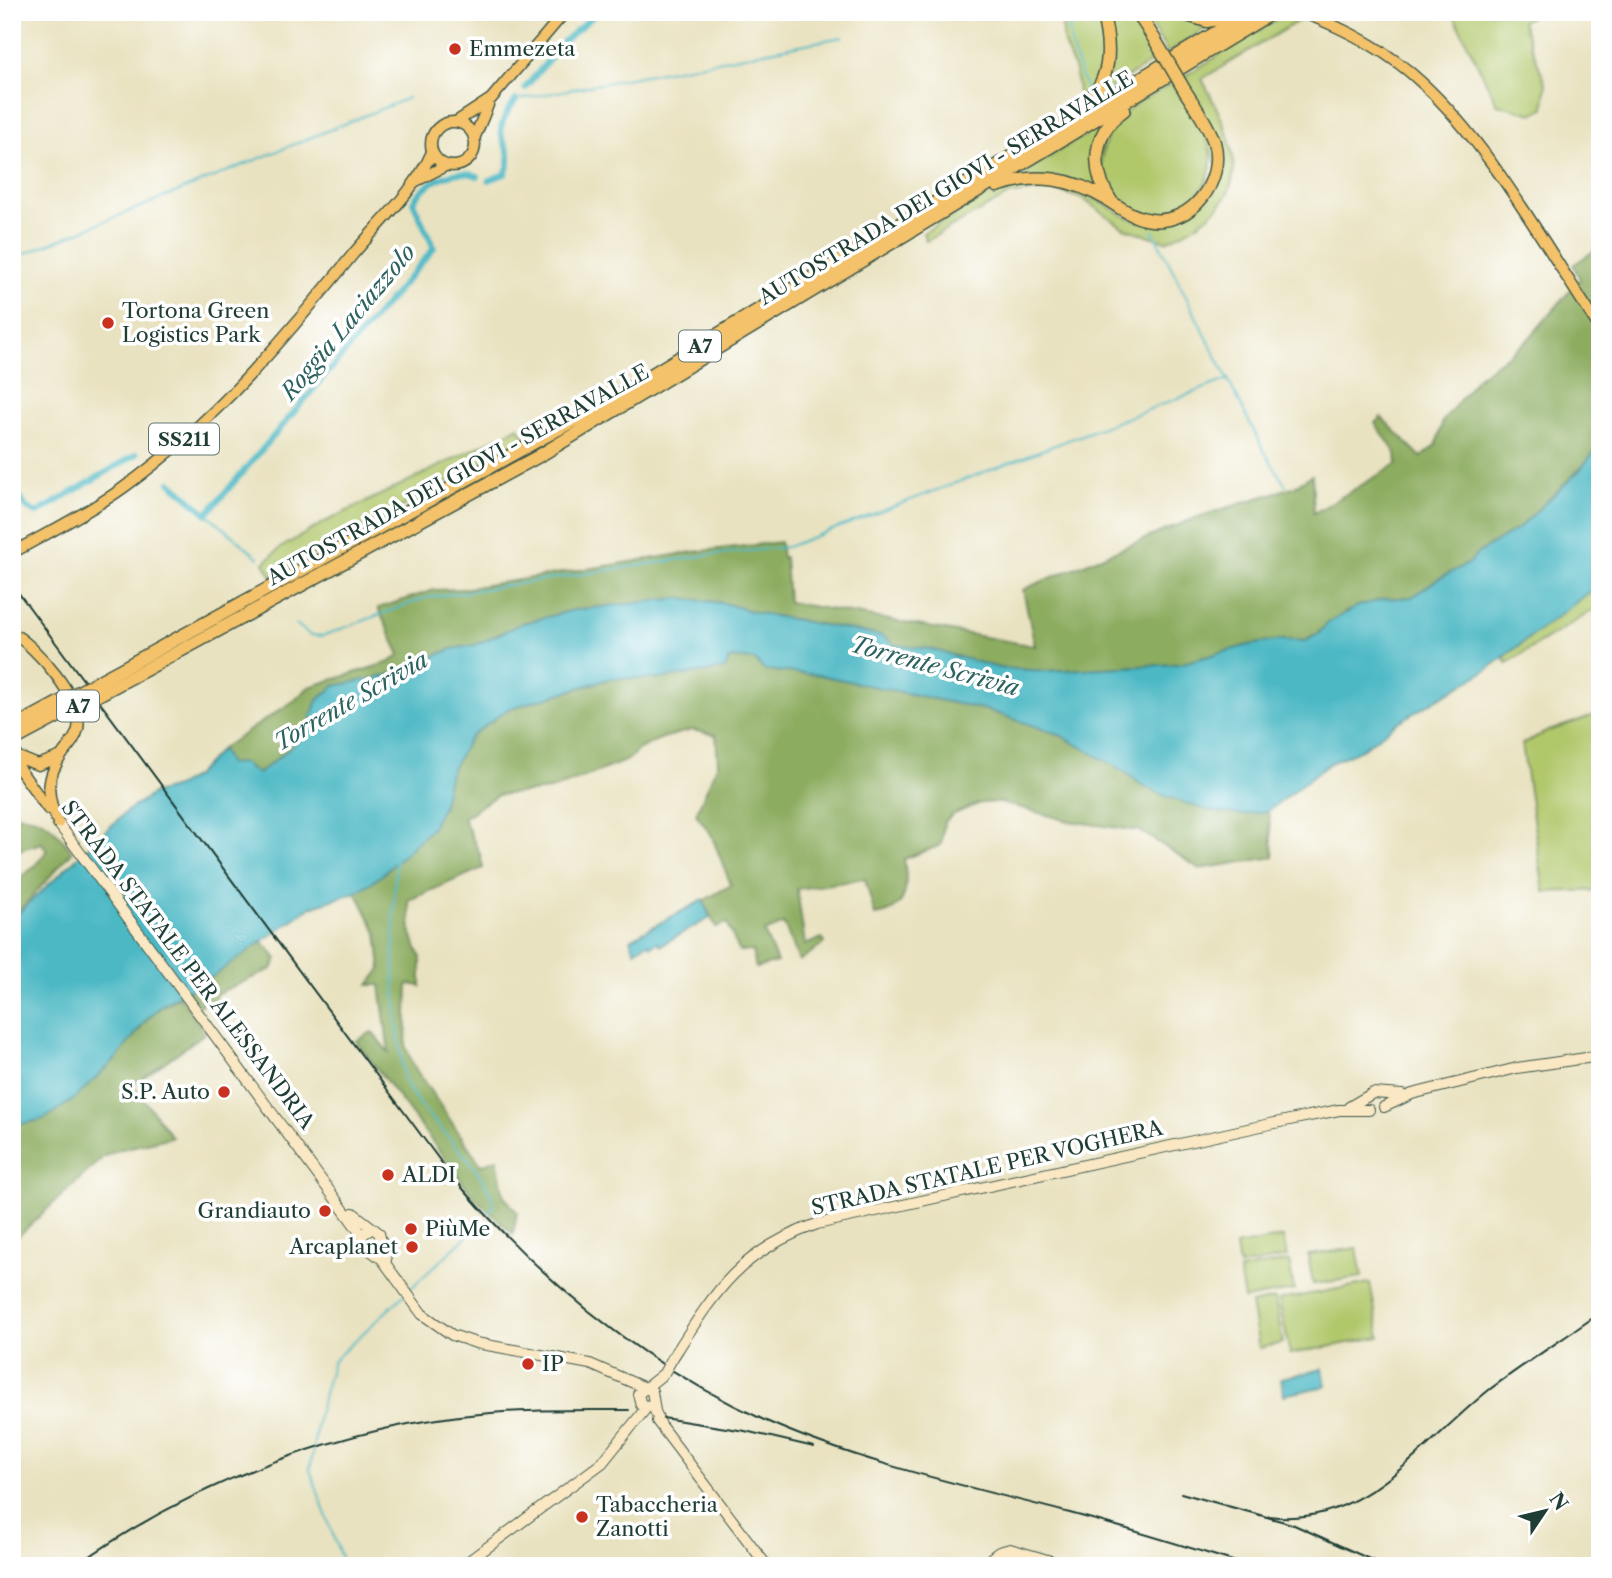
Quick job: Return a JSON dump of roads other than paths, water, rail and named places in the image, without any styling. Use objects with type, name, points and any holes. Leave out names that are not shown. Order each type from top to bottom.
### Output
[{"type":"highway","points":[[1043,137],[1094,97],[1102,84],[1109,44],[1102,12]]},
{"type":"highway","points":[[976,193],[1009,182],[1049,178],[1080,184],[1138,217],[1162,220],[1189,210],[1208,190],[1216,167],[1213,141],[1137,12]]},
{"type":"highway","points":[[1177,12],[1207,21],[1248,12]]},
{"type":"highway","name":"AUTOSTRADA DEI GIOVI - SERRAVALLE","points":[[12,741],[141,665],[534,444],[1248,12]]},
{"type":"highway","name":"AUTOSTRADA DEI GIOVI - SERRAVALLE","points":[[12,727],[141,665],[539,456],[1273,12]]},
{"type":"highway","points":[[1114,204],[1097,172],[1096,158],[1104,132],[1120,113],[1194,60]]},
{"type":"main road","name":"SS211","points":[[17,550],[89,510],[125,486],[235,393],[295,327],[413,184],[432,152],[431,142],[435,131],[445,123],[457,122],[491,99],[565,12]]},
{"type":"main road","points":[[1301,12],[1365,41],[1420,81],[1449,111],[1498,175],[1600,328]]},
{"type":"main road","name":"SS211","points":[[413,184],[447,165],[458,165],[469,158],[491,99]]},
{"type":"main road","points":[[457,122],[468,128],[474,139]]},
{"type":"main road","points":[[432,152],[447,165]]},
{"type":"main road","points":[[12,633],[37,650],[71,700],[79,723],[77,733],[50,774],[47,789],[58,822]]},
{"type":"main road","points":[[14,760],[38,765],[61,755]]},
{"type":"main road","name":"STRADA STATALE PER ALESSANDRIA","points":[[14,760],[333,1193],[367,1232],[379,1233],[376,1246],[388,1267],[411,1300],[432,1323],[452,1335],[476,1343],[577,1361],[600,1368],[622,1380],[646,1400]]},
{"type":"main road","name":"STRADA STATALE PER VOGHERA","points":[[462,1566],[602,1463],[633,1425],[672,1359],[727,1278],[754,1256],[800,1230],[870,1212],[1339,1110],[1366,1099],[1373,1093],[1382,1096],[1412,1094],[1517,1068],[1600,1056]]},
{"type":"main road","name":"STRADA STATALE PER VOGHERA","points":[[1339,1110],[1376,1112],[1412,1094]]},
{"type":"main road","points":[[1382,1096],[1384,1107]]},
{"type":"main road","points":[[1366,1099],[1369,1110]]},
{"type":"main road","name":"STRADA STATALE PER ALESSANDRIA","points":[[367,1232],[363,1245],[376,1246]]},
{"type":"main road","points":[[646,1400],[661,1425],[767,1566]]},
{"type":"main road","points":[[981,1566],[999,1552],[1010,1549],[1068,1566]]},
{"type":"water","name":"Torrente Scrivia","points":[[1600,444],[1600,584],[1487,670],[1397,723],[1362,749],[1330,763],[1268,811],[1242,815],[1210,811],[1165,796],[1058,734],[987,710],[819,675],[764,670],[755,660],[730,658],[725,669],[659,679],[612,678],[508,709],[471,736],[450,772],[442,808],[431,829],[381,876],[356,892],[311,907],[209,979],[163,1004],[146,1020],[117,1058],[73,1100],[44,1119],[12,1126],[12,919],[127,811],[154,793],[176,787],[195,776],[221,749],[229,764],[243,763],[258,774],[306,735],[316,702],[334,686],[386,676],[452,649],[475,645],[523,623],[574,610],[679,598],[724,603],[753,612],[882,636],[895,645],[930,649],[999,668],[1046,671],[1179,664],[1249,645],[1282,640],[1306,641],[1318,634],[1328,623],[1358,606],[1384,599],[1412,597],[1438,579],[1469,563],[1477,554],[1520,527],[1580,470]]},
{"type":"water","points":[[703,900],[710,918],[661,945],[658,942],[651,946],[648,943],[635,951],[630,939]]},
{"type":"water","points":[[1323,1369],[1326,1386],[1284,1395],[1281,1378]]},
{"type":"waterway","name":"Roggia Laciazzolo","points":[[525,88],[566,39],[598,12]]},
{"type":"waterway","points":[[1068,12],[1071,46],[1087,92]]},
{"type":"waterway","points":[[516,100],[842,37]]},
{"type":"waterway","points":[[12,259],[408,98]]},
{"type":"waterway","name":"Roggia Laciazzolo","points":[[489,180],[505,174],[509,163],[501,126],[516,100]]},
{"type":"waterway","name":"Roggia Laciazzolo","points":[[170,482],[207,514],[434,248],[413,202],[418,194],[433,182],[451,175],[460,173],[478,176]]},
{"type":"waterway","points":[[1153,231],[1264,451],[1286,486]]},
{"type":"waterway","points":[[296,624],[310,635],[322,636],[425,598],[708,555],[787,547],[1229,379]]},
{"type":"waterway","name":"Roggia Laciazzolo","points":[[12,488],[27,508],[37,513],[137,454]]},
{"type":"waterway","points":[[207,514],[259,558]]},
{"type":"waterway","points":[[396,861],[394,978],[404,1077],[416,1099],[480,1175],[494,1206],[488,1212]]},
{"type":"waterway","points":[[410,1289],[480,1224]]},
{"type":"waterway","points":[[344,1566],[310,1470],[318,1415],[333,1361],[404,1295]]},
{"type":"railway","points":[[12,584],[447,1170],[516,1245],[592,1313],[674,1372],[718,1397],[800,1435],[911,1472],[1109,1524],[1249,1566]]},
{"type":"railway","points":[[1269,1516],[1303,1516],[1334,1509],[1363,1496],[1415,1457],[1489,1390],[1600,1313]]},
{"type":"railway","points":[[76,1566],[170,1508],[273,1462],[327,1444],[436,1419],[543,1410],[629,1410]]},
{"type":"railway","points":[[663,1418],[745,1431],[814,1447]]},
{"type":"railway","points":[[1181,1493],[1292,1524],[1385,1566]]},
{"type":"place","name":"Emmezeta","points":[[455,49]]},
{"type":"place","name":"Tortona Green Logistics Park","points":[[108,323]]},
{"type":"place","name":"S.P. Auto","points":[[224,1092]]},
{"type":"place","name":"ALDI","points":[[388,1175]]},
{"type":"place","name":"Grandiauto","points":[[325,1211]]},
{"type":"place","name":"PiùMe","points":[[411,1229]]},
{"type":"place","name":"Arcaplanet","points":[[412,1247]]},
{"type":"place","name":"IP","points":[[528,1364]]},
{"type":"place","name":"Tabaccheria Zanotti","points":[[582,1517]]}]
